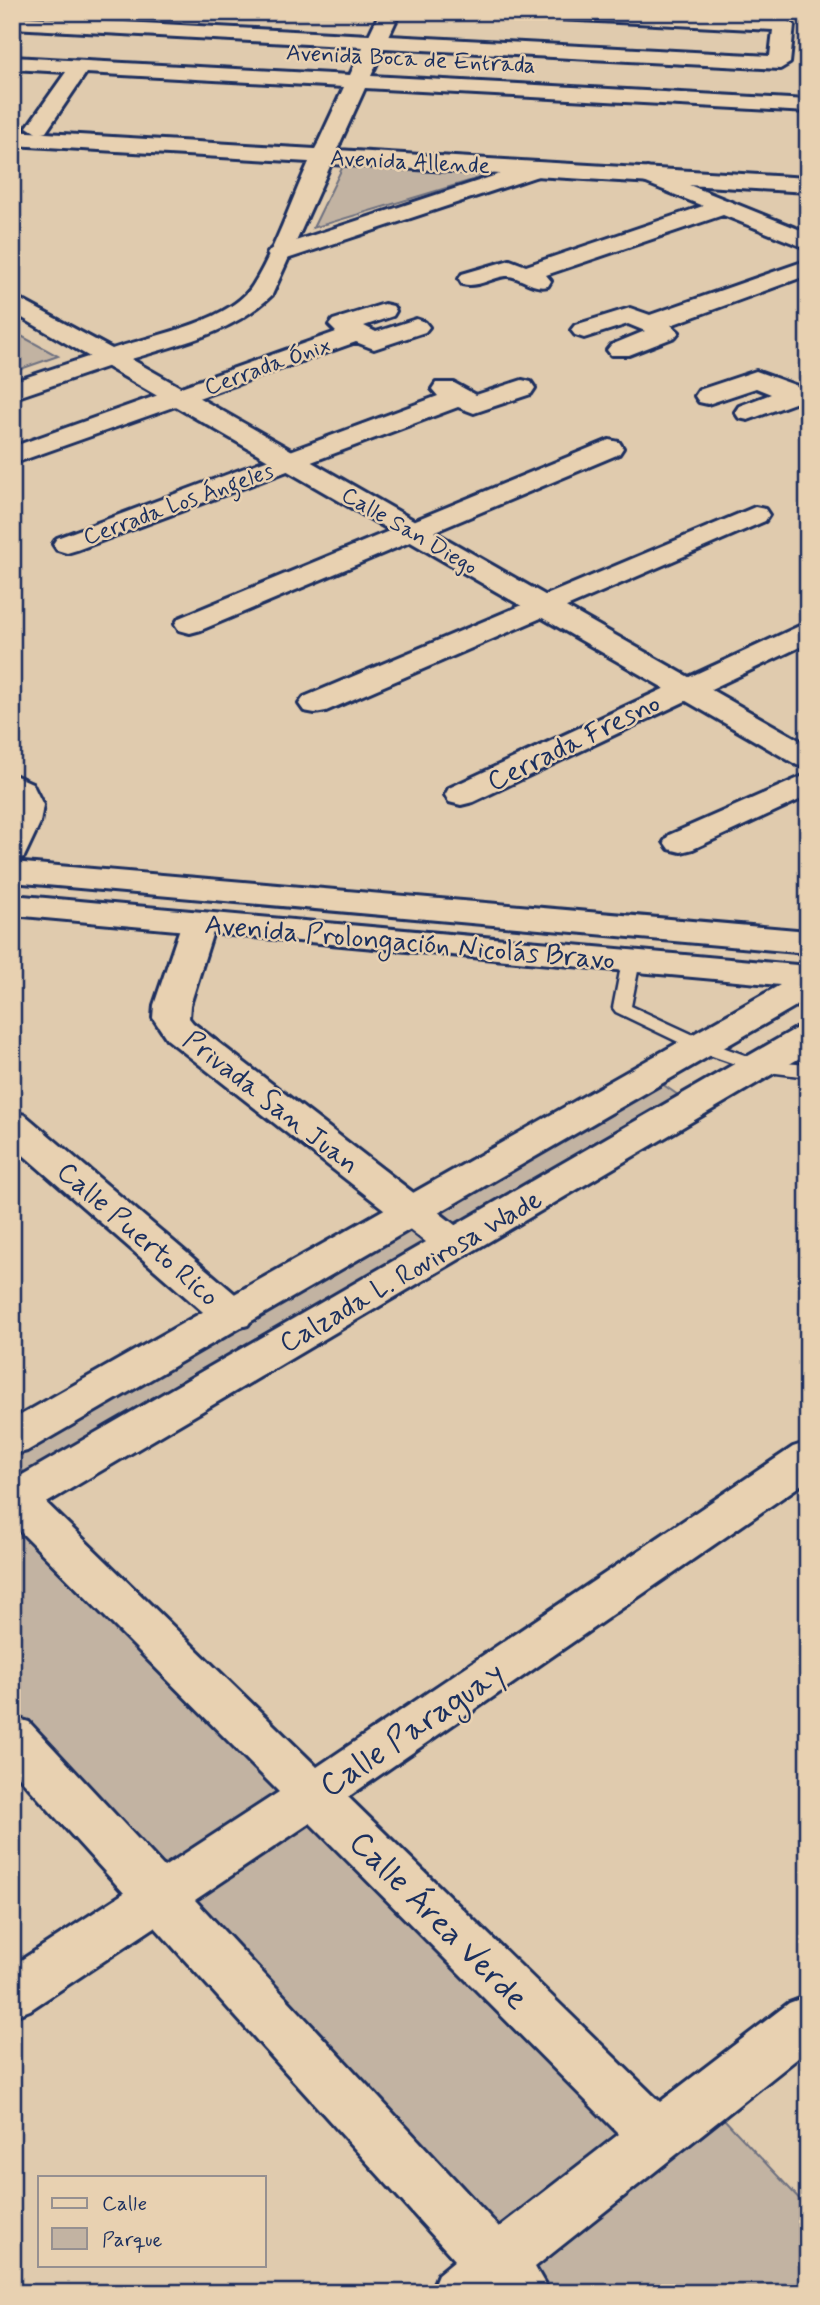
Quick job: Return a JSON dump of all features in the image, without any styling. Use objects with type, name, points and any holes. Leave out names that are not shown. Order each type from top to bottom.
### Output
[{"type":"street","points":[[12,391],[199,328],[247,305],[263,290],[390,12]]},
{"type":"street","points":[[12,22],[780,62],[784,25],[540,12]]},
{"type":"street","name":"Avenida Boca de Entrada","points":[[12,63],[808,106]]},
{"type":"street","points":[[38,127],[80,66]]},
{"type":"street","name":"Avenida Allende","points":[[12,125],[536,169],[808,185]]},
{"type":"street","name":"Avenida Allende","points":[[12,138],[808,170]]},
{"type":"street","points":[[279,254],[536,169]]},
{"type":"street","points":[[647,175],[808,242]]},
{"type":"street","points":[[525,274],[723,207]]},
{"type":"street","points":[[471,279],[510,267],[539,281],[502,295]]},
{"type":"street","points":[[584,330],[648,324],[808,267]]},
{"type":"street","name":"Calle San Diego","points":[[12,302],[808,758]]},
{"type":"street","points":[[384,311],[342,326],[374,341],[416,327]]},
{"type":"street","points":[[620,349],[648,324]]},
{"type":"street","name":"Cerrada Ónix","points":[[12,456],[357,332]]},
{"type":"street","points":[[775,386],[808,373]]},
{"type":"street","points":[[460,397],[477,376]]},
{"type":"street","points":[[708,396],[756,379],[794,394],[748,412]]},
{"type":"street","points":[[460,397],[522,388]]},
{"type":"street","name":"Cerrada Los Ángeles","points":[[67,544],[460,397]]},
{"type":"street","points":[[190,624],[610,448]]},
{"type":"street","points":[[315,704],[755,515]]},
{"type":"street","name":"Cerrada Fresno","points":[[461,794],[808,631]]},
{"type":"street","points":[[12,784],[19,787],[26,797],[28,810],[12,850]]},
{"type":"street","points":[[681,842],[808,784]]},
{"type":"street","name":"Avenida Prolongación Nicolás Bravo","points":[[12,872],[808,942]]},
{"type":"street","name":"Avenida Prolongación Nicolás Bravo","points":[[12,905],[808,976]]},
{"type":"street","name":"Privada San Juan","points":[[199,922],[172,1005],[171,1018],[180,1031],[454,1244]]},
{"type":"street","name":"Calzada L. Rovirosa Wade","points":[[12,1440],[808,984]]},
{"type":"street","name":"Calzada L. Rovirosa Wade","points":[[14,1500],[808,1037]]},
{"type":"street","name":"Calle Puerto Rico","points":[[12,1124],[233,1315]]},
{"type":"street","name":"Calle Paraguay","points":[[12,1994],[314,1795],[808,1458]]},
{"type":"street","name":"Calle Área Verde","points":[[14,1500],[658,2136]]},
{"type":"street","points":[[12,1736],[160,1897],[491,2283],[658,2136],[808,2019]]},
{"type":"lane","points":[[631,961],[622,1007],[702,1046],[759,1066],[808,1070]]},
{"type":"green space","points":[[344,164],[496,173],[313,228]]},
{"type":"green space","points":[[12,331],[58,356],[12,372]]},
{"type":"green space","points":[[652,1077],[691,1104],[454,1242],[416,1212]]},
{"type":"green space","points":[[414,1214],[452,1244],[38,1486],[12,1460],[12,1442]]},
{"type":"green space","points":[[12,1506],[655,2136],[494,2261],[12,1733]]},
{"type":"green space","points":[[723,2118],[808,2208],[808,2293],[527,2293],[518,2283]]}]
